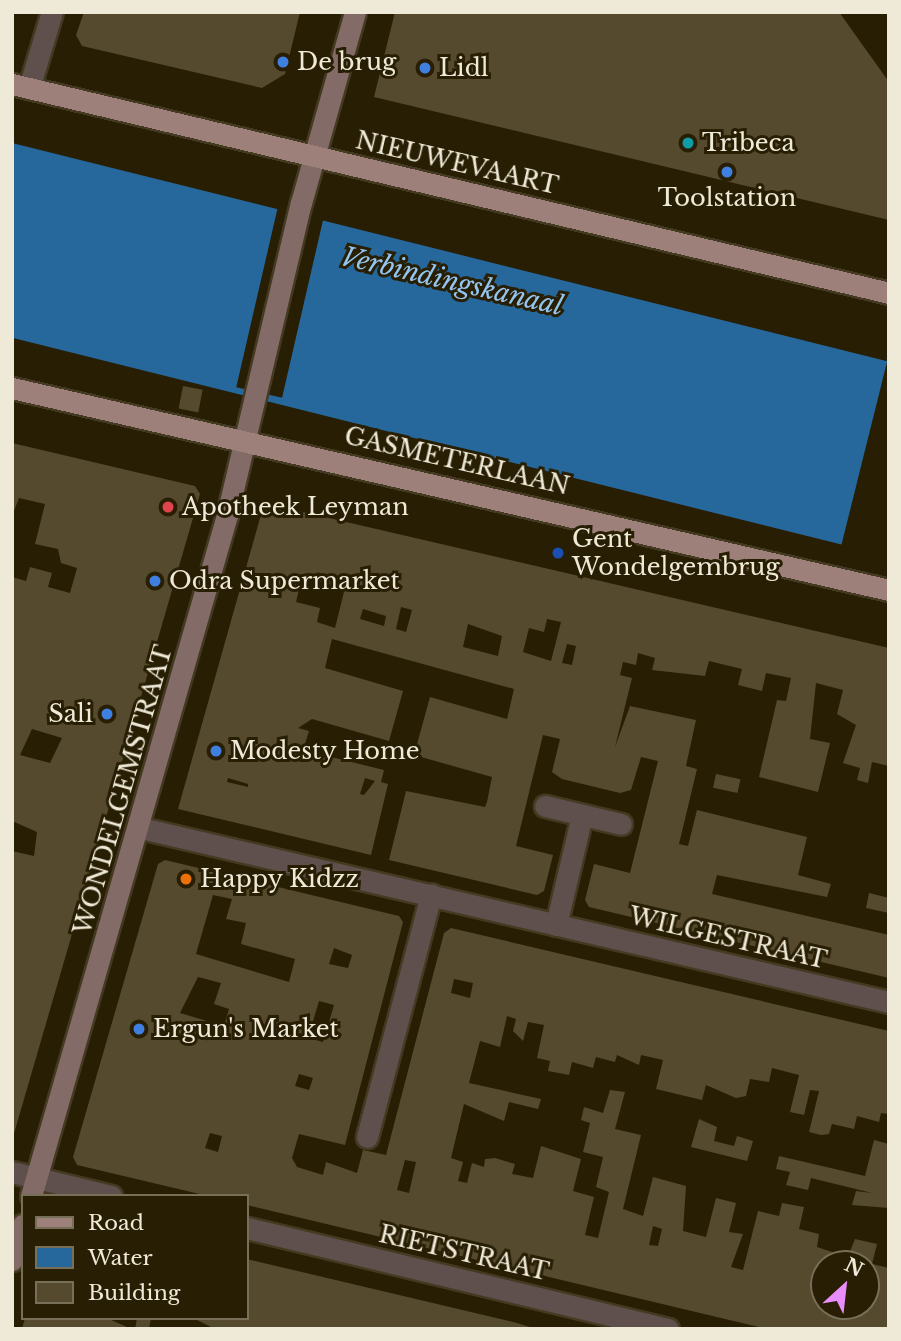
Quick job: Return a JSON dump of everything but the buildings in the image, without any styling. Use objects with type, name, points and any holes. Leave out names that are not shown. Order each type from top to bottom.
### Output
[{"type":"main road","name":"NIEUWEVAART","points":[[20,86],[889,293]]},
{"type":"main road","name":"GASMETERLAAN","points":[[12,388],[889,590]]},
{"type":"street","points":[[20,86],[52,12]]},
{"type":"street","name":"WONDELGEMSTRAAT","points":[[34,1187],[141,828],[244,441],[301,203],[355,12]]},
{"type":"street","points":[[545,806],[621,824]]},
{"type":"street","points":[[556,925],[582,815]]},
{"type":"street","name":"WILGESTRAAT","points":[[141,828],[889,1002]]},
{"type":"street","points":[[367,1137],[431,894]]},
{"type":"street","points":[[12,1172],[34,1187],[94,1194]]},
{"type":"street","name":"RIETSTRAAT","points":[[248,1228],[668,1329]]},
{"type":"street","points":[[12,1260],[21,1231]]},
{"type":"water","name":"Verbindingskanaal","points":[[12,143],[887,361],[841,545],[12,338]]},
{"type":"pier","points":[[279,202],[325,213],[282,398],[236,387]]},
{"type":"place","name":"De brug","points":[[283,62]]},
{"type":"place","name":"Lidl","points":[[425,68]]},
{"type":"place","name":"Tribeca","points":[[688,143]]},
{"type":"place","name":"Toolstation","points":[[727,172]]},
{"type":"place","name":"Apotheek Leyman","points":[[168,507]]},
{"type":"place","name":"Gent Wondelgembrug","points":[[558,553]]},
{"type":"place","name":"Odra Supermarket","points":[[155,581]]},
{"type":"place","name":"Sali","points":[[107,714]]},
{"type":"place","name":"Modesty Home","points":[[216,751]]},
{"type":"place","name":"Happy Kidzz","points":[[186,879]]},
{"type":"place","name":"Ergun's Market","points":[[139,1029]]}]
